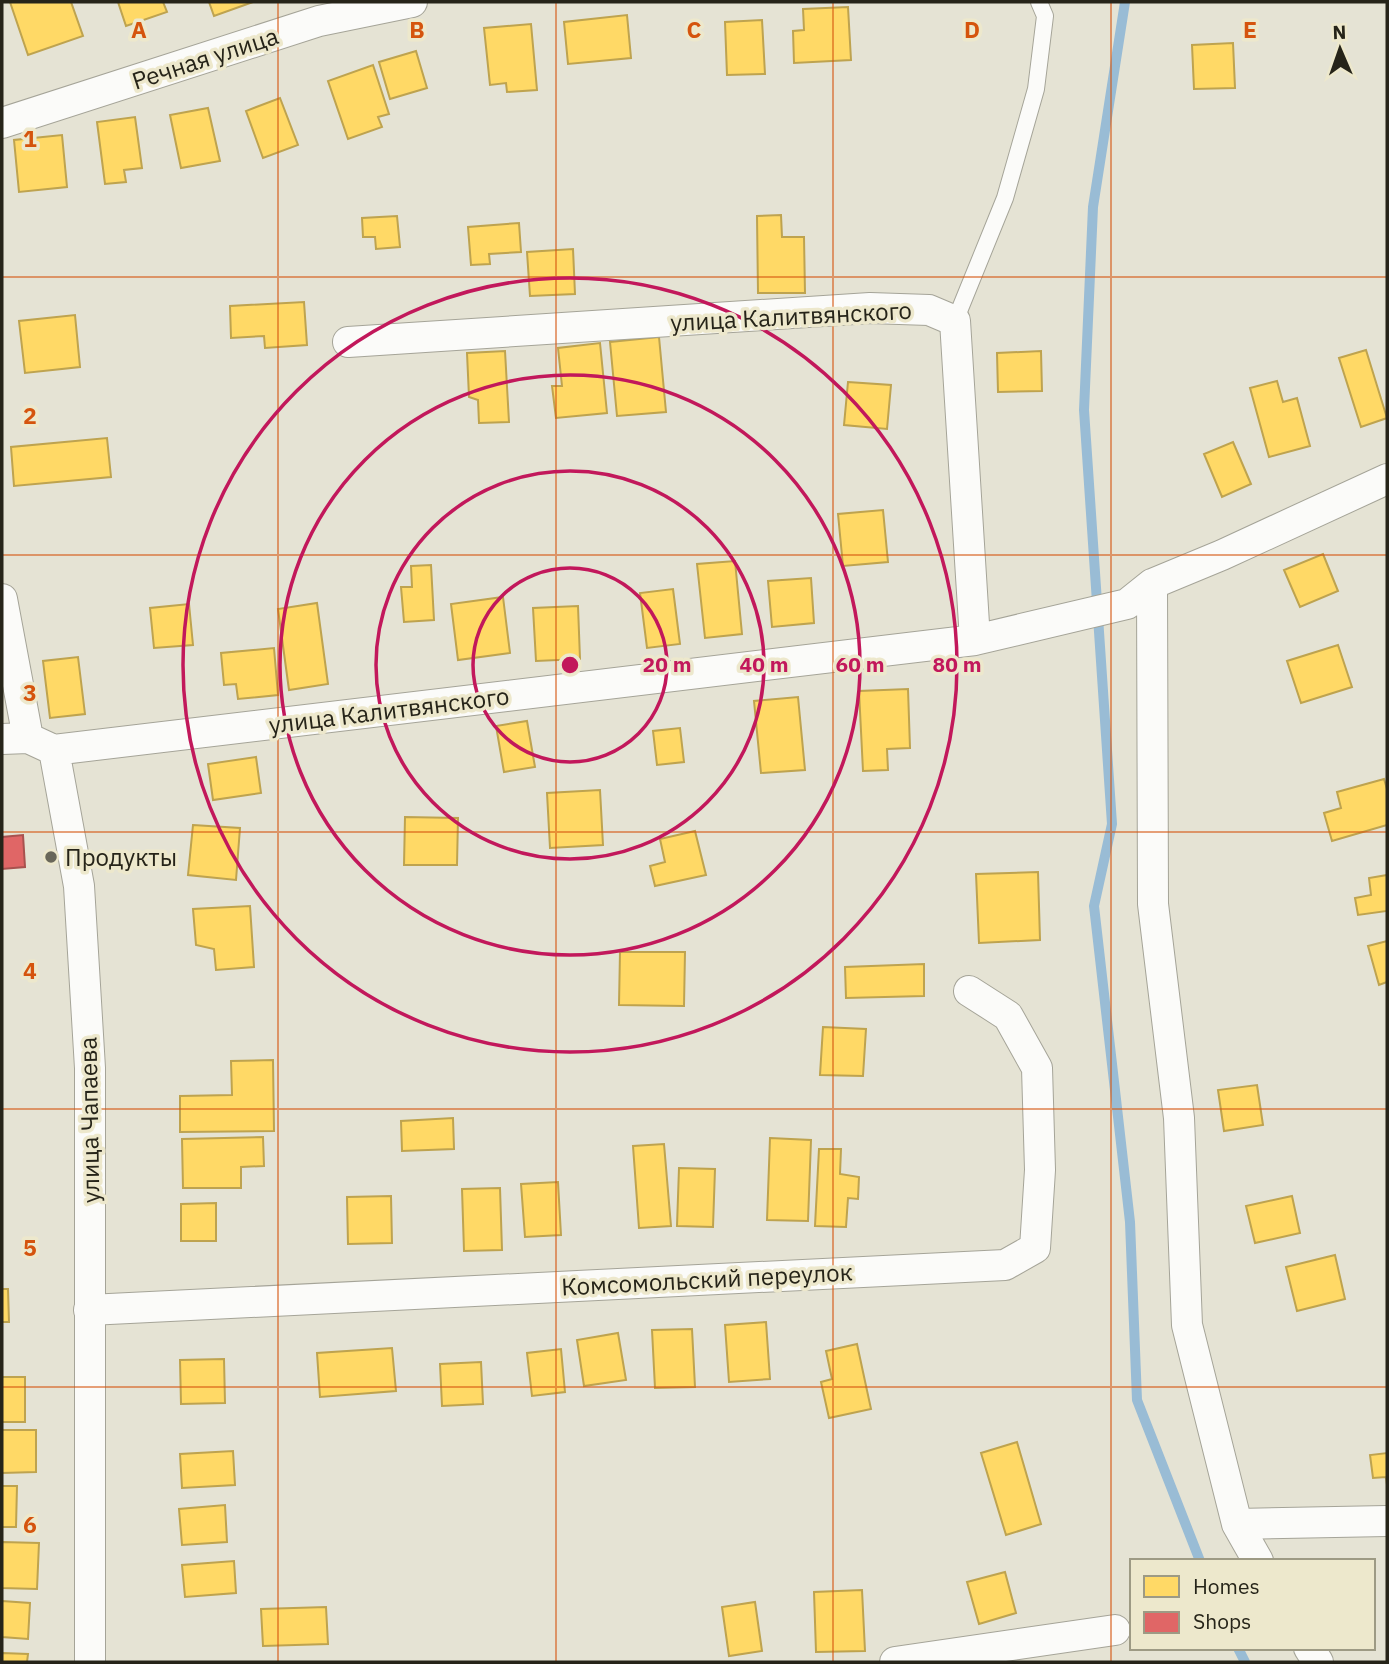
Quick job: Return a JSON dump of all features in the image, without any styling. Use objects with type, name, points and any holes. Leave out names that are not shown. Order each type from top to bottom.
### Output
[{"type":"street","name":"Речная улица","points":[[2,123],[320,21],[412,2]]},
{"type":"street","name":"улица Калитвянского","points":[[348,342],[870,308],[929,310],[955,321]]},
{"type":"street","points":[[955,321],[988,638]]},
{"type":"street","name":"улица Калитвянского","points":[[28,742],[988,638],[1127,604],[1152,584],[1387,479]]},
{"type":"street","points":[[1152,584],[1153,904],[1180,1118],[1187,1325],[1237,1524],[1257,1559]]},
{"type":"street","name":"улица Чапаева","points":[[2,599],[28,742],[79,886],[90,1068],[90,1662]]},
{"type":"street","name":"Комсомольский переулок","points":[[89,1310],[1005,1265],[1035,1248],[1040,1170],[1037,1068],[1008,1016],[969,991]]},
{"type":"street","points":[[1237,1524],[1387,1521]]},
{"type":"street","points":[[895,1662],[977,1657],[1115,1630]]},
{"type":"lane","points":[[955,321],[1005,198],[1035,89],[1045,16],[1039,2]]},
{"type":"building: Homes","points":[[10,2],[71,2],[83,36],[28,55]]},
{"type":"building: Homes","points":[[118,2],[163,2],[167,12],[126,26]]},
{"type":"building: Homes","points":[[209,2],[253,2],[214,16]]},
{"type":"building: Homes","points":[[848,7],[851,60],[794,63],[793,31],[804,30],[803,9]]},
{"type":"building: Homes","points":[[627,15],[631,58],[568,64],[564,22]]},
{"type":"building: Homes","points":[[762,20],[765,74],[727,75],[725,22]]},
{"type":"building: Homes","points":[[531,24],[537,90],[507,92],[506,83],[490,85],[484,28]]},
{"type":"building: Homes","points":[[1233,43],[1235,88],[1194,89],[1192,45]]},
{"type":"building: Homes","points":[[416,51],[427,88],[390,99],[379,62]]},
{"type":"building: Homes","points":[[373,65],[389,114],[378,117],[382,127],[348,139],[328,81]]},
{"type":"building: Homes","points":[[280,98],[298,145],[263,158],[246,111]]},
{"type":"building: Homes","points":[[208,108],[220,161],[181,168],[170,115]]},
{"type":"building: Homes","points":[[135,117],[142,168],[124,170],[126,182],[105,184],[97,122]]},
{"type":"building: Homes","points":[[62,135],[67,187],[19,192],[14,140]]},
{"type":"building: Homes","points":[[781,215],[782,237],[804,237],[805,293],[758,293],[757,216]]},
{"type":"building: Homes","points":[[397,216],[400,247],[376,249],[375,237],[363,237],[362,218]]},
{"type":"building: Homes","points":[[519,223],[521,252],[489,254],[490,264],[471,265],[468,227]]},
{"type":"building: Homes","points":[[573,249],[575,294],[530,296],[527,252]]},
{"type":"building: Homes","points":[[304,302],[307,345],[265,348],[264,336],[231,338],[230,306]]},
{"type":"building: Homes","points":[[75,315],[80,367],[25,373],[19,321]]},
{"type":"building: Homes","points":[[659,337],[666,412],[617,416],[610,342]]},
{"type":"building: Homes","points":[[600,343],[607,413],[556,418],[552,386],[562,386],[558,348]]},
{"type":"building: Homes","points":[[1366,350],[1387,418],[1361,427],[1339,358]]},
{"type":"building: Homes","points":[[505,351],[509,422],[479,423],[478,400],[469,397],[467,353]]},
{"type":"building: Homes","points":[[1041,351],[1042,391],[998,392],[997,353]]},
{"type":"building: Homes","points":[[1277,381],[1283,402],[1297,398],[1310,446],[1269,457],[1250,388]]},
{"type":"building: Homes","points":[[848,382],[891,385],[887,429],[844,425]]},
{"type":"building: Homes","points":[[107,438],[111,477],[14,486],[11,447]]},
{"type":"building: Homes","points":[[1233,442],[1251,484],[1222,497],[1204,454]]},
{"type":"building: Homes","points":[[883,510],[888,562],[843,566],[838,514]]},
{"type":"building: Homes","points":[[1323,554],[1338,591],[1300,607],[1284,570]]},
{"type":"building: Homes","points":[[735,561],[742,634],[705,638],[697,564]]},
{"type":"building: Homes","points":[[431,565],[434,620],[404,622],[401,587],[412,587],[411,566]]},
{"type":"building: Homes","points":[[811,578],[814,623],[772,627],[768,581]]},
{"type":"building: Homes","points":[[673,589],[680,644],[647,648],[640,593]]},
{"type":"building: Homes","points":[[503,597],[510,653],[458,660],[451,604]]},
{"type":"building: Homes","points":[[317,603],[328,684],[289,690],[278,609]]},
{"type":"building: Homes","points":[[189,604],[193,645],[154,648],[150,608]]},
{"type":"building: Homes","points":[[578,606],[580,659],[536,661],[533,608]]},
{"type":"building: Homes","points":[[1338,645],[1352,687],[1301,703],[1287,661]]},
{"type":"building: Homes","points":[[274,648],[278,695],[238,699],[236,684],[224,685],[221,653]]},
{"type":"building: Homes","points":[[78,657],[85,714],[50,718],[43,661]]},
{"type":"building: Homes","points":[[908,689],[910,748],[887,749],[888,770],[863,771],[859,691]]},
{"type":"building: Homes","points":[[798,697],[805,770],[761,773],[754,701]]},
{"type":"building: Homes","points":[[527,721],[535,767],[504,772],[496,726]]},
{"type":"building: Homes","points":[[680,728],[684,762],[657,765],[653,731]]},
{"type":"building: Homes","points":[[256,757],[261,793],[213,800],[208,764]]},
{"type":"building: Homes","points":[[1384,779],[1387,789],[1387,825],[1332,841],[1324,813],[1341,808],[1337,792]]},
{"type":"building: Homes","points":[[600,790],[603,845],[550,848],[547,793]]},
{"type":"building: Homes","points":[[405,817],[458,818],[457,865],[404,865]]},
{"type":"building: Homes","points":[[193,825],[240,828],[236,880],[188,875]]},
{"type":"building: Homes","points":[[695,831],[706,875],[655,886],[650,866],[665,862],[660,839]]},
{"type":"building: Homes","points":[[1038,872],[1040,940],[979,943],[976,874]]},
{"type":"building: Homes","points":[[1387,875],[1387,911],[1358,915],[1355,898],[1371,895],[1369,878]]},
{"type":"building: Homes","points":[[250,906],[254,967],[216,970],[214,949],[196,945],[193,909]]},
{"type":"building: Homes","points":[[1387,941],[1387,982],[1379,985],[1368,946]]},
{"type":"building: Homes","points":[[620,952],[685,952],[684,1006],[619,1005]]},
{"type":"building: Homes","points":[[924,964],[924,996],[846,998],[845,967]]},
{"type":"building: Homes","points":[[823,1027],[866,1029],[863,1076],[820,1075]]},
{"type":"building: Homes","points":[[273,1060],[274,1131],[180,1132],[180,1096],[232,1095],[231,1061]]},
{"type":"building: Homes","points":[[1257,1085],[1263,1125],[1224,1131],[1218,1090]]},
{"type":"building: Homes","points":[[453,1118],[454,1149],[402,1151],[401,1121]]},
{"type":"building: Homes","points":[[263,1137],[264,1166],[241,1167],[241,1188],[183,1188],[182,1139]]},
{"type":"building: Homes","points":[[770,1138],[811,1140],[808,1221],[767,1220]]},
{"type":"building: Homes","points":[[664,1144],[671,1226],[639,1228],[633,1146]]},
{"type":"building: Homes","points":[[819,1149],[841,1149],[840,1174],[859,1177],[858,1199],[848,1198],[846,1227],[815,1226]]},
{"type":"building: Homes","points":[[679,1168],[715,1169],[713,1227],[677,1226]]},
{"type":"building: Homes","points":[[558,1182],[561,1235],[525,1237],[521,1184]]},
{"type":"building: Homes","points":[[500,1188],[502,1250],[464,1251],[462,1189]]},
{"type":"building: Homes","points":[[391,1196],[392,1243],[348,1244],[347,1197]]},
{"type":"building: Homes","points":[[1292,1196],[1300,1233],[1255,1243],[1246,1206]]},
{"type":"building: Homes","points":[[216,1203],[216,1241],[181,1241],[181,1204]]},
{"type":"building: Homes","points":[[1335,1255],[1345,1299],[1297,1311],[1286,1267]]},
{"type":"building: Homes","points":[[2,1289],[8,1289],[9,1322],[2,1322]]},
{"type":"building: Homes","points":[[766,1322],[770,1379],[729,1382],[725,1325]]},
{"type":"building: Homes","points":[[692,1329],[695,1387],[655,1388],[652,1330]]},
{"type":"building: Homes","points":[[618,1333],[626,1380],[584,1386],[577,1340]]},
{"type":"building: Homes","points":[[857,1344],[871,1409],[829,1418],[821,1382],[832,1379],[826,1351]]},
{"type":"building: Homes","points":[[392,1348],[396,1391],[320,1397],[317,1353]]},
{"type":"building: Homes","points":[[561,1349],[565,1392],[532,1396],[527,1353]]},
{"type":"building: Homes","points":[[224,1359],[225,1403],[181,1404],[180,1360]]},
{"type":"building: Homes","points":[[481,1362],[483,1404],[442,1406],[440,1364]]},
{"type":"building: Homes","points":[[2,1377],[25,1377],[25,1422],[2,1422]]},
{"type":"building: Homes","points":[[2,1430],[36,1430],[36,1472],[2,1473]]},
{"type":"building: Homes","points":[[1017,1442],[1041,1524],[1006,1535],[981,1453]]},
{"type":"building: Homes","points":[[233,1451],[235,1485],[182,1488],[180,1454]]},
{"type":"building: Homes","points":[[1387,1453],[1387,1485],[1386,1477],[1373,1478],[1370,1455]]},
{"type":"building: Homes","points":[[2,1486],[17,1486],[16,1527],[2,1527]]},
{"type":"building: Homes","points":[[225,1505],[227,1542],[182,1545],[179,1509]]},
{"type":"building: Homes","points":[[2,1542],[39,1543],[37,1589],[2,1588]]},
{"type":"building: Homes","points":[[234,1561],[236,1593],[185,1597],[182,1565]]},
{"type":"building: Homes","points":[[1005,1572],[1016,1613],[979,1624],[967,1582]]},
{"type":"building: Homes","points":[[862,1590],[865,1651],[816,1652],[814,1592]]},
{"type":"building: Homes","points":[[2,1601],[30,1603],[28,1639],[2,1637]]},
{"type":"building: Homes","points":[[755,1602],[762,1651],[729,1656],[722,1607]]},
{"type":"building: Homes","points":[[326,1607],[328,1644],[263,1646],[261,1609]]},
{"type":"building: Homes","points":[[2,1653],[28,1654],[27,1662],[2,1662]]},
{"type":"building: Shops","points":[[23,835],[25,867],[2,869],[2,837]]},
{"type":"waterway","points":[[1125,2],[1093,207],[1084,410],[1112,824],[1094,906],[1130,1222],[1137,1400],[1199,1559]]},
{"type":"waterway","points":[[1239,1650],[1245,1662]]},
{"type":"place","name":"Продукты","points":[[51,857]]}]
